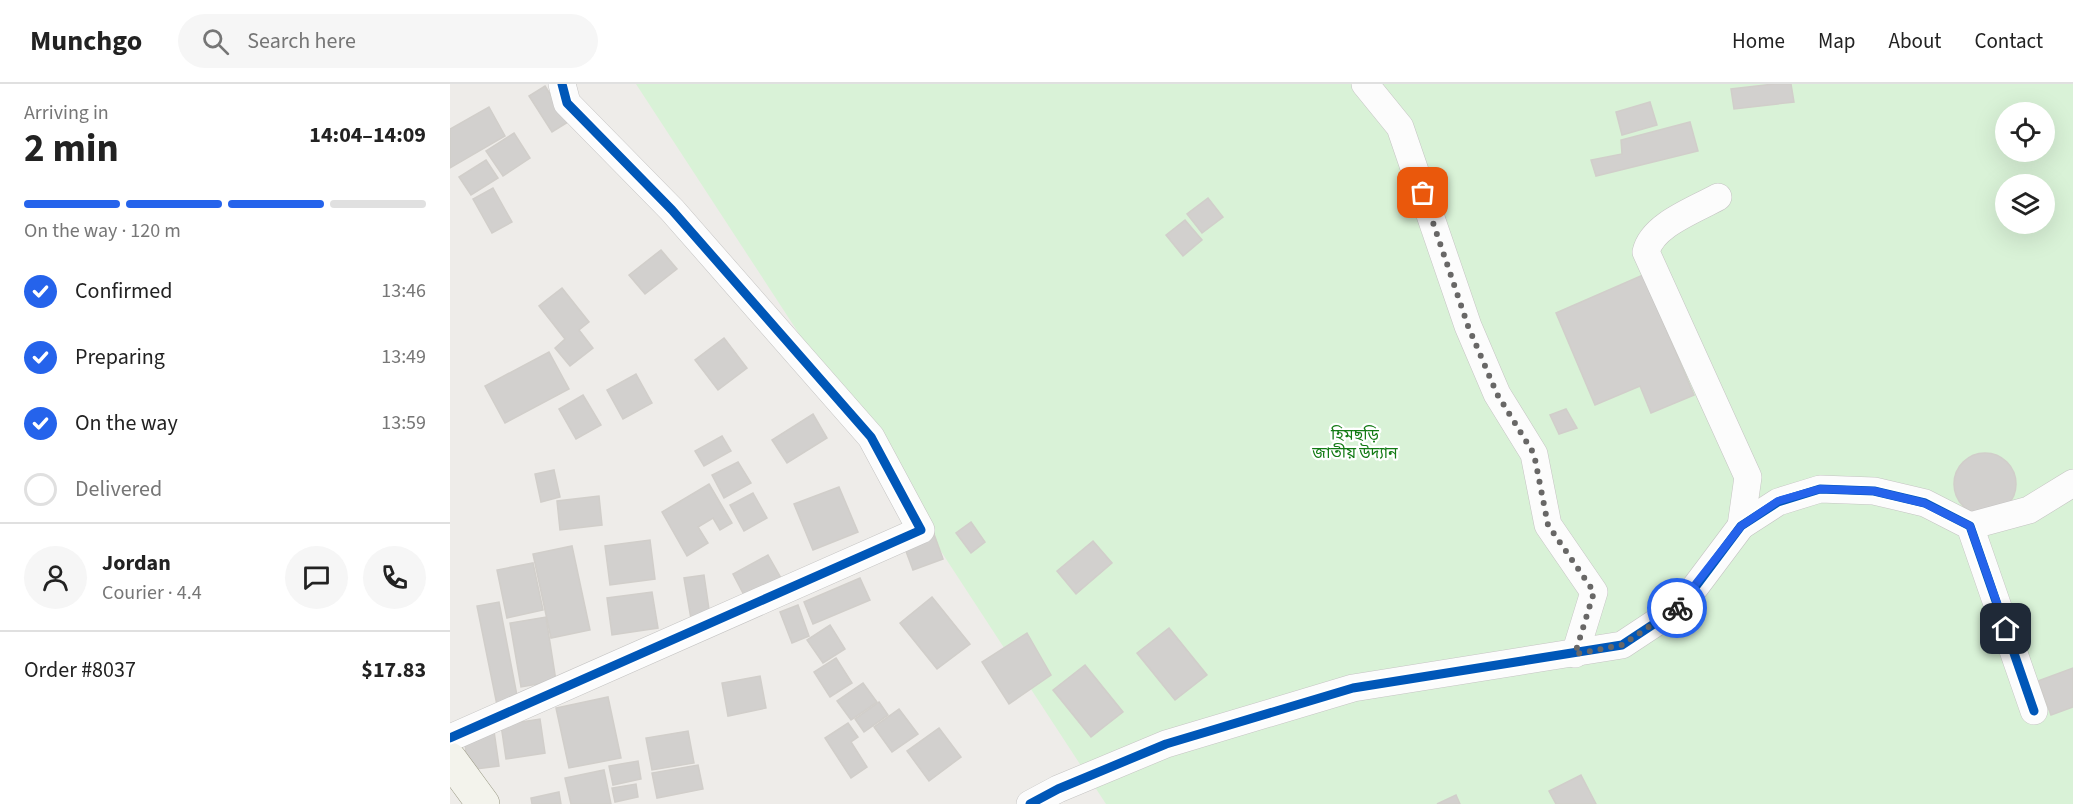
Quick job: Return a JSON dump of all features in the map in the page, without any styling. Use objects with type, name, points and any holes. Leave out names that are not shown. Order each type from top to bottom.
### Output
[{"type":"main road","points":[[450,759],[483,804]]},
{"type":"street","points":[[450,738],[921,530],[871,437],[672,210],[567,103],[562,84]]},
{"type":"street","points":[[1365,84],[1400,127],[1468,326],[1497,394],[1534,454],[1548,525],[1594,592],[1575,654]]},
{"type":"street","points":[[1718,197],[1662,230],[1648,241],[1646,252],[1748,477],[1741,526]]},
{"type":"street","points":[[1030,804],[1058,789],[1166,744],[1353,688],[1622,645],[1681,606],[1741,526],[1778,501],[1820,489],[1874,491],[1924,503],[1970,526],[2029,510],[2073,483]]},
{"type":"street","points":[[1970,526],[2034,711]]},
{"type":"green space","name":"হিমছড়ি জাতীয় উদ্যান","points":[[636,84],[2073,84],[2073,804],[1106,804]]},
{"type":"building","points":[[1791,84],[1794,102],[1734,109],[1731,89]]},
{"type":"building","points":[[545,86],[568,122],[552,132],[529,96]]},
{"type":"building","points":[[1650,102],[1657,125],[1622,135],[1616,112]]},
{"type":"building","points":[[489,107],[505,136],[450,168],[450,129]]},
{"type":"building","points":[[1690,122],[1698,151],[1596,176],[1591,160],[1622,154],[1621,140]]},
{"type":"building","points":[[514,133],[530,158],[503,176],[486,151]]},
{"type":"building","points":[[486,160],[498,178],[471,195],[459,177]]},
{"type":"building","points":[[493,188],[512,222],[492,233],[473,199]]},
{"type":"building","points":[[1208,198],[1223,217],[1202,233],[1187,214]]},
{"type":"building","points":[[1185,220],[1202,240],[1183,256],[1166,235]]},
{"type":"building","points":[[661,250],[677,269],[645,294],[629,275]]},
{"type":"building","points":[[1643,275],[1694,395],[1651,413],[1640,386],[1595,405],[1556,313]]},
{"type":"building","points":[[562,288],[589,322],[579,330],[593,348],[570,366],[555,348],[565,339],[539,306]]},
{"type":"building","points":[[724,338],[747,368],[718,390],[695,360]]},
{"type":"building","points":[[549,352],[569,389],[505,423],[485,386]]},
{"type":"building","points":[[636,374],[652,403],[623,419],[607,390]]},
{"type":"building","points":[[583,395],[601,425],[576,439],[559,409]]},
{"type":"building","points":[[1566,409],[1577,428],[1559,434],[1550,415]]},
{"type":"building","points":[[813,414],[827,438],[787,463],[772,440]]},
{"type":"building","points":[[722,436],[731,451],[704,466],[695,451]]},
{"type":"building","points":[[1979,453],[1991,453],[2007,462],[2014,472],[2016,484],[2014,496],[2007,506],[1991,515],[1979,515],[1968,510],[1959,501],[1954,490],[1954,478],[1959,467],[1968,458]]},
{"type":"building","points":[[738,462],[751,483],[724,498],[712,475]]},
{"type":"building","points":[[554,470],[560,497],[541,502],[535,474]]},
{"type":"building","points":[[709,484],[732,523],[720,530],[713,518],[698,527],[708,543],[687,556],[662,512]]},
{"type":"building","points":[[839,487],[858,532],[813,550],[794,504]]},
{"type":"building","points":[[753,493],[767,518],[744,531],[730,505]]},
{"type":"building","points":[[599,496],[602,525],[560,530],[557,501]]},
{"type":"building","points":[[971,522],[985,542],[971,553],[956,533]]},
{"type":"building","points":[[934,534],[943,559],[913,570],[904,546]]},
{"type":"building","points":[[650,540],[655,579],[610,585],[605,546]]},
{"type":"building","points":[[1093,541],[1112,563],[1076,594],[1057,571]]},
{"type":"building","points":[[572,546],[590,630],[551,638],[533,554]]},
{"type":"building","points":[[768,555],[781,578],[745,597],[733,574]]},
{"type":"building","points":[[533,563],[543,610],[507,618],[497,570]]},
{"type":"building","points":[[704,575],[710,616],[691,619],[684,578]]},
{"type":"building","points":[[860,578],[870,600],[813,624],[804,602]]},
{"type":"building","points":[[652,592],[658,628],[612,635],[607,598]]},
{"type":"building","points":[[932,597],[970,644],[937,669],[900,623]]},
{"type":"building","points":[[499,602],[519,706],[498,710],[477,606]]},
{"type":"building","points":[[798,605],[809,636],[792,643],[780,612]]},
{"type":"building","points":[[546,617],[556,681],[521,687],[510,623]]},
{"type":"building","points":[[830,625],[845,649],[823,663],[807,640]]},
{"type":"building","points":[[1169,628],[1207,675],[1175,700],[1137,653]]},
{"type":"building","points":[[1027,633],[1051,675],[1009,704],[982,662]]},
{"type":"building","points":[[836,658],[852,683],[830,697],[814,672]]},
{"type":"building","points":[[1085,665],[1123,712],[1091,737],[1053,690]]},
{"type":"building","points":[[2073,668],[2073,707],[2051,715],[2038,681]]},
{"type":"building","points":[[760,676],[766,708],[728,716],[722,683]]},
{"type":"building","points":[[863,683],[877,702],[851,720],[837,701]]},
{"type":"building","points":[[608,697],[621,758],[569,768],[556,708]]},
{"type":"building","points":[[879,702],[888,715],[864,732],[855,719]]},
{"type":"building","points":[[899,709],[918,734],[892,752],[874,727]]},
{"type":"building","points":[[540,719],[545,753],[506,759],[501,725]]},
{"type":"building","points":[[848,723],[858,737],[851,742],[867,767],[851,778],[825,738]]},
{"type":"building","points":[[939,728],[961,757],[929,781],[907,751]]},
{"type":"building","points":[[494,731],[499,766],[468,770],[464,735]]},
{"type":"building","points":[[688,731],[694,763],[652,770],[646,738]]},
{"type":"building","points":[[638,761],[641,779],[613,785],[609,766]]},
{"type":"building","points":[[698,765],[703,789],[657,798],[652,773]]},
{"type":"building","points":[[604,770],[611,804],[571,804],[565,778]]},
{"type":"building","points":[[1581,775],[1596,804],[1556,804],[1549,791]]},
{"type":"building","points":[[636,784],[638,797],[615,802],[612,788]]},
{"type":"building","points":[[559,792],[561,804],[532,804],[531,798]]},
{"type":"building","points":[[1456,795],[1460,804],[1437,804]]},
{"type":"cycle path","points":[[450,738],[921,530],[871,437],[672,210],[567,103],[562,84]]},
{"type":"cycle path","points":[[1030,804],[1058,789],[1166,744],[1353,688],[1622,645],[1681,606],[1741,526],[1778,502],[1820,489],[1874,491],[1925,503],[1970,526],[2034,711]]},
{"type":"way so far","points":[[1423,193],[1468,326],[1497,394],[1534,454],[1548,525],[1594,592],[1575,654],[1622,645],[1677,608]]},
{"type":"route","points":[[1677,608],[1681,606],[1741,526],[1778,501],[1820,489],[1874,491],[1924,503],[1970,526],[2006,629]]}]
